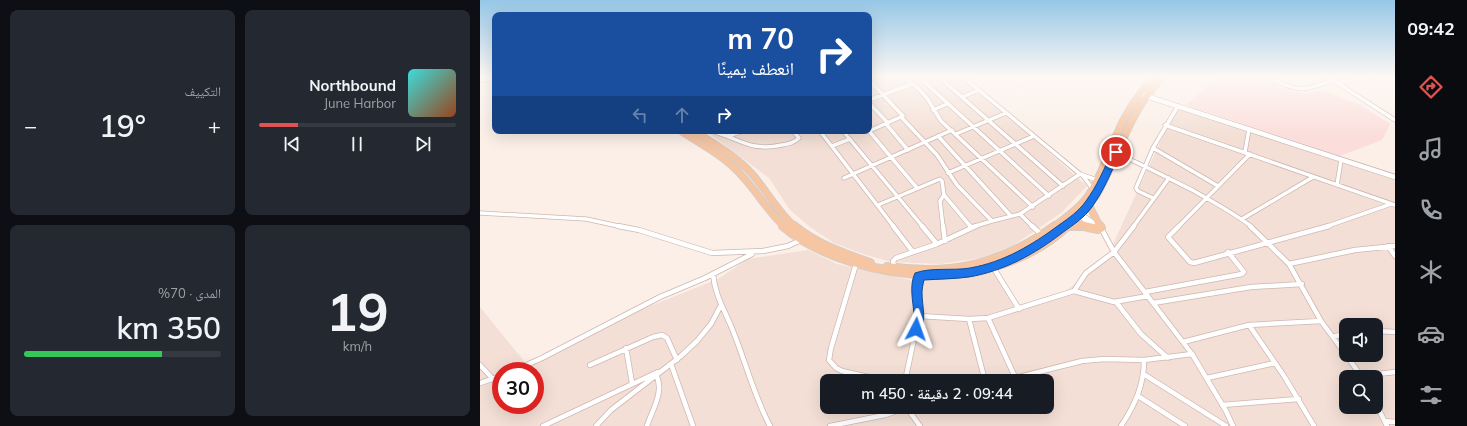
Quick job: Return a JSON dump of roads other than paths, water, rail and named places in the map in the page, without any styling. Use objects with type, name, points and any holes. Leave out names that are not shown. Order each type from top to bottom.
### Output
[{"type":"main road","points":[[700,134],[743,166],[759,182],[773,203],[794,226],[814,241],[848,256],[894,269],[921,271],[953,269],[981,264],[1018,250],[1043,236],[1089,205],[1100,188],[1142,97]]},
{"type":"main road","points":[[686,134],[731,164],[747,180],[766,207],[782,225],[801,240],[856,264],[896,274],[919,276],[969,272],[993,266],[1018,256],[1042,243],[1066,226],[1088,196],[1097,180],[1114,140],[1142,97]]},
{"type":"main road","points":[[766,207],[773,203]]},
{"type":"main road","points":[[1089,205],[1101,230]]},
{"type":"main road","points":[[1066,226],[1084,226],[1101,230]]},
{"type":"street","points":[[886,97],[903,116],[902,118],[941,161],[956,185],[992,221]]},
{"type":"street","points":[[926,97],[941,121],[1033,207]]},
{"type":"street","points":[[940,97],[1049,196]]},
{"type":"street","points":[[962,97],[1063,186]]},
{"type":"street","points":[[987,97],[1082,175],[1092,188]]},
{"type":"street","points":[[1149,97],[1395,177]]},
{"type":"street","points":[[1358,97],[1395,120]]},
{"type":"street","points":[[933,110],[947,104]]},
{"type":"street","points":[[872,106],[908,150]]},
{"type":"street","points":[[1153,198],[1136,189],[1153,148],[1178,106]]},
{"type":"street","points":[[956,134],[1006,113]]},
{"type":"street","points":[[872,130],[902,118]]},
{"type":"street","points":[[1165,126],[1245,152],[1393,205]]},
{"type":"street","points":[[1245,152],[1249,129]]},
{"type":"street","points":[[844,178],[952,130]]},
{"type":"street","points":[[721,134],[755,147],[772,147],[798,140],[799,137],[796,134]]},
{"type":"street","points":[[728,136],[734,134]]},
{"type":"street","points":[[822,134],[913,252]]},
{"type":"street","points":[[846,134],[937,244]]},
{"type":"street","points":[[872,134],[917,188]]},
{"type":"street","points":[[938,136],[1011,216]]},
{"type":"street","points":[[948,173],[1034,136]]},
{"type":"street","points":[[832,146],[850,139]]},
{"type":"street","points":[[1153,148],[1218,186]]},
{"type":"street","points":[[1116,152],[1169,178],[1242,219],[1269,242],[1289,264],[1302,284],[1321,321],[1339,345]]},
{"type":"street","points":[[1250,154],[1168,238],[1191,263],[1362,216],[1393,205]]},
{"type":"street","points":[[1337,185],[1341,160]]},
{"type":"street","points":[[894,269],[894,259],[937,244],[971,227],[1020,214],[1082,175],[1097,180]]},
{"type":"street","points":[[1242,219],[1313,177]]},
{"type":"street","points":[[1074,291],[1086,273],[1114,252],[1169,178]]},
{"type":"street","points":[[878,205],[940,179],[942,181],[944,195],[971,227]]},
{"type":"street","points":[[944,195],[940,201],[945,240]]},
{"type":"street","points":[[480,213],[586,219],[639,230],[708,252],[756,252],[784,247],[801,240]]},
{"type":"street","points":[[1077,213],[1101,230],[1114,252],[1192,354],[1222,404],[1233,426]]},
{"type":"street","points":[[1020,214],[1043,236]]},
{"type":"street","points":[[1388,246],[1395,256]]},
{"type":"street","points":[[1289,264],[1342,252],[1395,246]]},
{"type":"street","points":[[533,362],[660,296],[713,274],[731,263],[756,252]]},
{"type":"street","points":[[919,316],[969,319],[988,318],[1074,291],[1116,302],[1146,294],[1242,274],[1244,272],[1228,252]]},
{"type":"street","points":[[852,374],[842,372],[829,360],[831,348],[856,264]]},
{"type":"street","points":[[993,266],[1009,290],[1019,309]]},
{"type":"street","points":[[713,274],[714,285],[721,305],[731,326],[760,409],[770,426]]},
{"type":"street","points":[[907,374],[919,316],[916,298],[919,276]]},
{"type":"street","points":[[1153,303],[1251,287],[1302,284]]},
{"type":"street","points":[[1116,302],[1141,334],[1168,358]]},
{"type":"street","points":[[596,426],[615,407],[677,360],[708,329],[721,305]]},
{"type":"street","points":[[988,318],[1014,374]]},
{"type":"street","points":[[969,319],[983,374]]},
{"type":"street","points":[[1183,342],[1249,325],[1321,321]]},
{"type":"street","points":[[1249,325],[1299,399],[1314,426]]},
{"type":"street","points":[[1383,331],[1395,332]]},
{"type":"street","points":[[590,365],[626,348],[662,335],[667,338],[677,360]]},
{"type":"street","points":[[1333,337],[1339,335]]},
{"type":"street","points":[[626,348],[632,383]]},
{"type":"street","points":[[1028,374],[1082,361],[1104,359],[1144,360],[1192,354]]},
{"type":"street","points":[[1121,426],[1138,396],[1145,375],[1144,360]]},
{"type":"street","points":[[1351,362],[1357,370]]},
{"type":"street","points":[[1207,378],[1275,363]]},
{"type":"street","points":[[480,364],[492,378]]},
{"type":"street","points":[[672,364],[693,426]]},
{"type":"street","points":[[543,426],[664,369]]},
{"type":"street","points":[[1383,373],[1395,372]]},
{"type":"street","points":[[647,426],[660,389],[660,380],[656,375]]},
{"type":"street","points":[[1145,375],[1226,426]]},
{"type":"street","points":[[480,383],[492,379]]},
{"type":"street","points":[[1138,396],[1185,426]]},
{"type":"street","points":[[1222,404],[1299,399]]},
{"type":"street","points":[[830,426],[887,414]]},
{"type":"street","points":[[912,414],[920,426]]},
{"type":"street","points":[[1381,414],[1386,423],[1395,422]]}]
